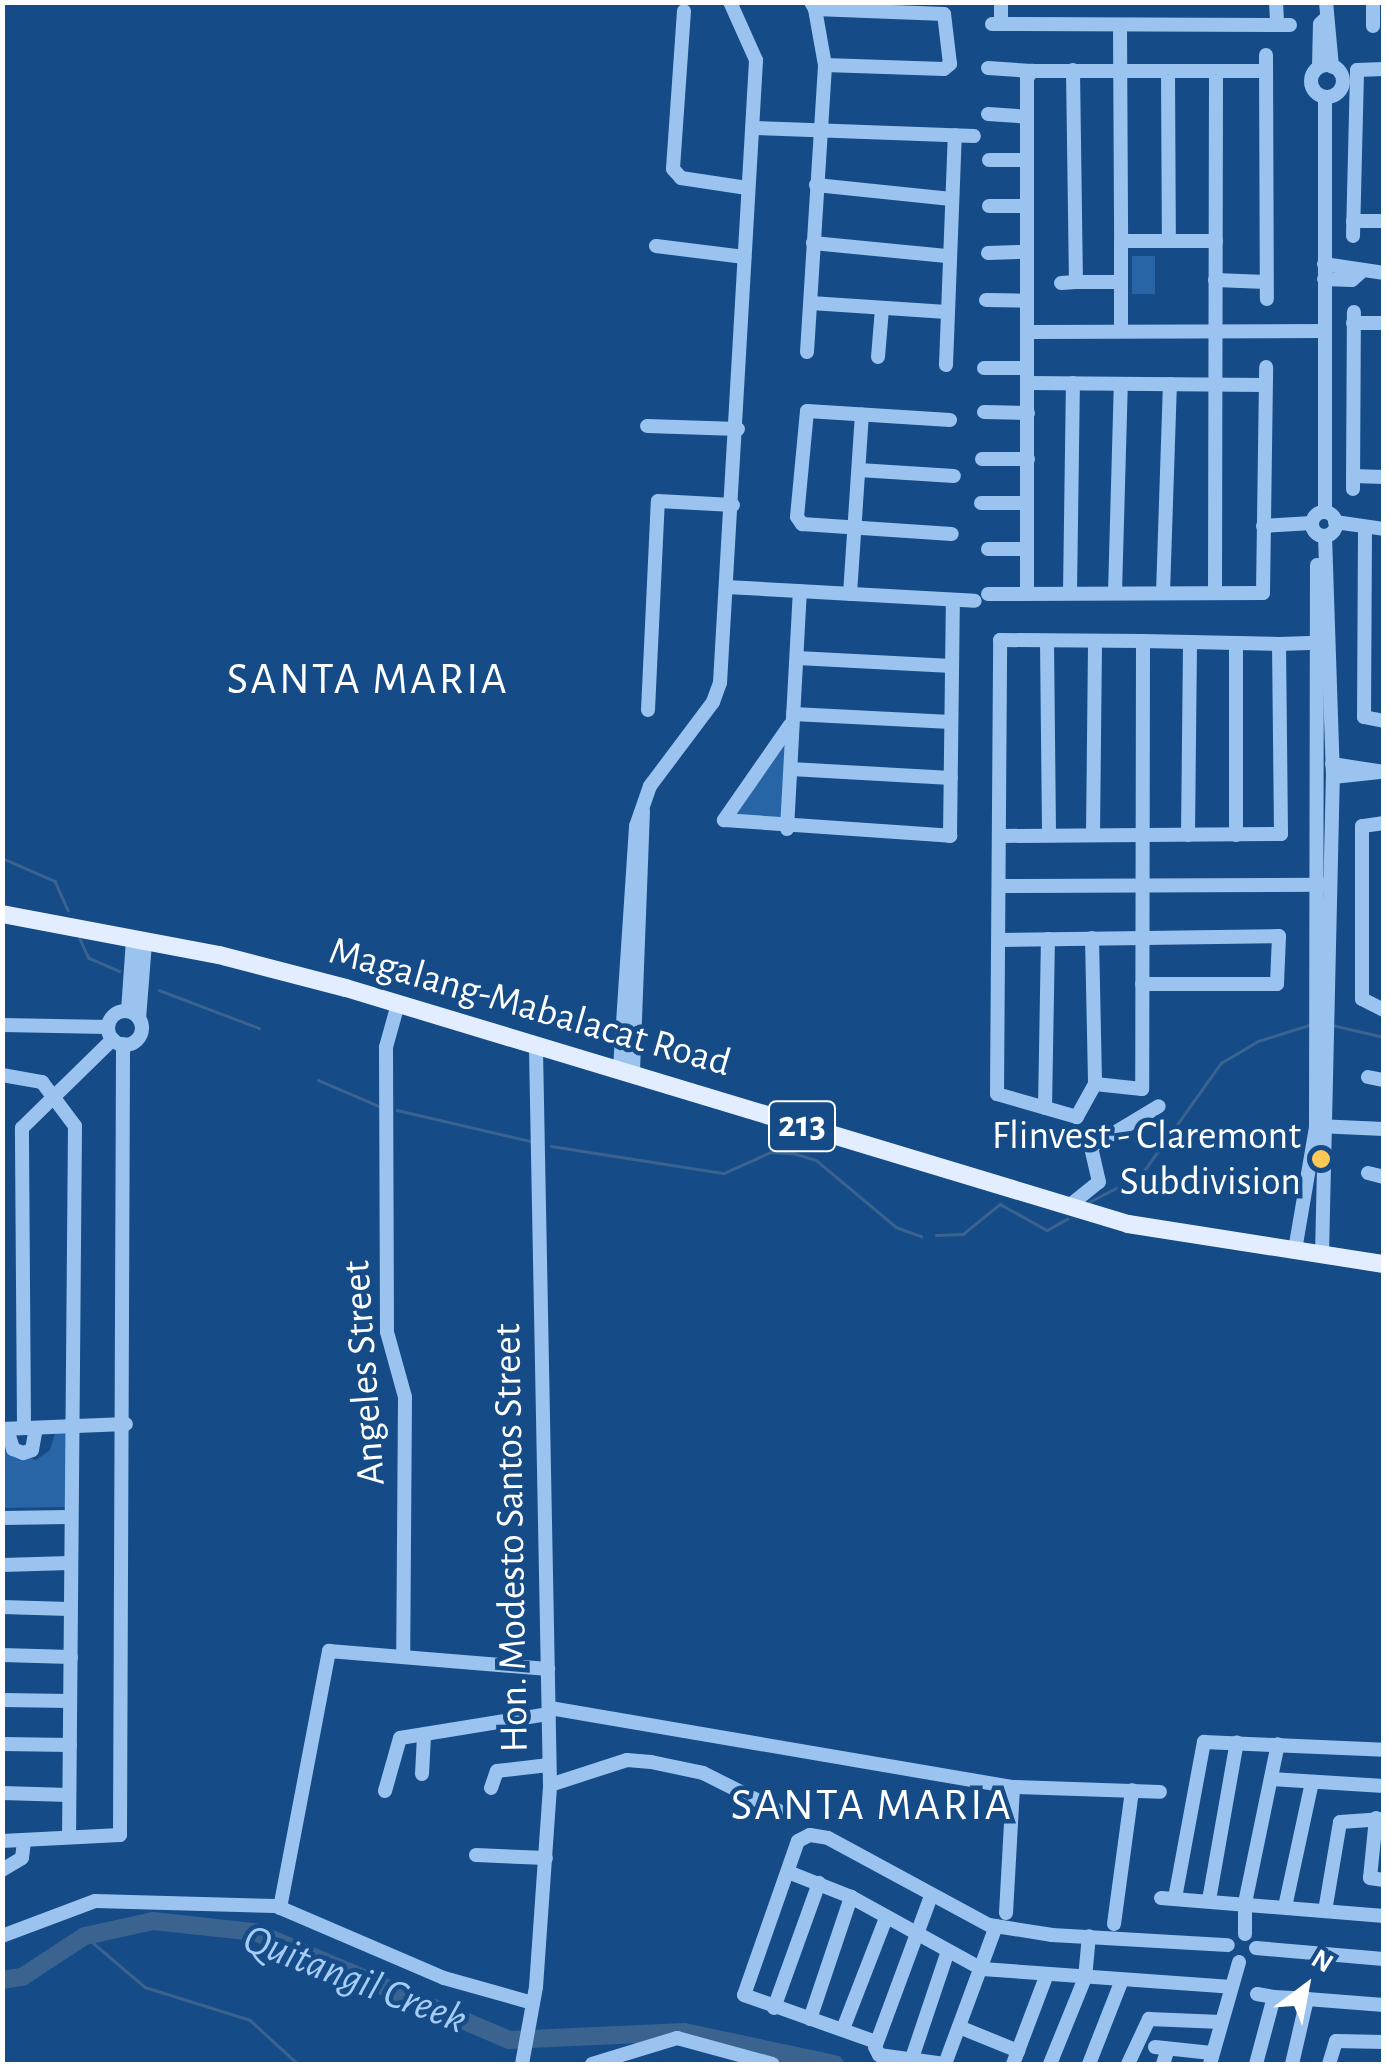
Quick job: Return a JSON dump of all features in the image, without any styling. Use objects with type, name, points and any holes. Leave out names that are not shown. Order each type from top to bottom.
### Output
[{"type":"main road","name":"Magalang-Mabalacat Road","points":[[2,914],[398,1004],[1128,1224],[1384,1264]]},
{"type":"street","points":[[627,1070],[636,826],[650,786],[718,692],[738,429],[756,60],[730,2]]},
{"type":"street","points":[[1002,2],[996,24],[1120,26],[1283,24],[1276,2]]},
{"type":"street","points":[[1373,2],[1373,26]]},
{"type":"street","points":[[808,352],[825,65],[813,6],[936,13],[948,20],[950,64],[944,69],[825,65]]},
{"type":"street","points":[[1325,96],[1342,85],[1326,67],[1320,24],[1326,10]]},
{"type":"street","points":[[684,11],[673,169],[680,178],[747,188]]},
{"type":"street","points":[[1120,26],[1124,71],[1122,331]]},
{"type":"street","points":[[988,68],[1168,72],[1216,71],[1266,63],[1267,299]]},
{"type":"street","points":[[1322,1254],[1326,1226],[1321,1126],[1318,531],[1330,517],[1323,330],[1325,96],[1311,82],[1326,67]]},
{"type":"street","points":[[1073,70],[1069,283],[1121,282]]},
{"type":"street","points":[[1384,70],[1357,70],[1353,228],[1384,221]]},
{"type":"street","points":[[1027,592],[1026,160],[1032,71]]},
{"type":"street","points":[[1216,71],[1216,593]]},
{"type":"street","points":[[1168,72],[1169,241]]},
{"type":"street","points":[[988,114],[1027,117]]},
{"type":"street","points":[[754,128],[974,136]]},
{"type":"street","points":[[946,365],[946,256],[955,135]]},
{"type":"street","points":[[989,160],[1026,160]]},
{"type":"street","points":[[816,185],[951,199]]},
{"type":"street","points":[[988,206],[1026,206]]},
{"type":"street","points":[[1121,240],[1216,241]]},
{"type":"street","points":[[814,244],[946,256]]},
{"type":"street","points":[[656,246],[744,257]]},
{"type":"street","points":[[988,252],[1026,252]]},
{"type":"street","points":[[1324,272],[1352,280],[1360,273],[1384,273]]},
{"type":"street","points":[[1215,280],[1266,282]]},
{"type":"street","points":[[986,300],[1026,301]]},
{"type":"street","points":[[812,304],[947,312]]},
{"type":"street","points":[[878,357],[882,308]]},
{"type":"street","points":[[1384,324],[1354,317],[1353,483],[1384,477]]},
{"type":"street","points":[[1027,332],[1323,330]]},
{"type":"street","points":[[726,587],[953,600],[1027,592],[1263,593],[1266,366]]},
{"type":"street","points":[[984,368],[1072,383],[1265,385]]},
{"type":"street","points":[[1070,593],[1072,383]]},
{"type":"street","points":[[1115,594],[1122,384]]},
{"type":"street","points":[[1163,593],[1170,384]]},
{"type":"street","points":[[950,420],[813,408],[803,416],[798,522],[952,534]]},
{"type":"street","points":[[984,412],[1028,413]]},
{"type":"street","points":[[850,594],[862,414]]},
{"type":"street","points":[[646,426],[738,429]]},
{"type":"street","points":[[982,459],[1028,459]]},
{"type":"street","points":[[858,470],[954,476]]},
{"type":"street","points":[[648,710],[652,500],[733,505]]},
{"type":"street","points":[[981,503],[1027,504]]},
{"type":"street","points":[[1330,517],[1365,529],[1384,529]]},
{"type":"street","points":[[1322,885],[1332,771],[1318,531],[1330,517]]},
{"type":"street","points":[[1263,526],[1318,531]]},
{"type":"street","points":[[1365,529],[1364,718],[1384,720]]},
{"type":"street","points":[[988,549],[1026,549]]},
{"type":"street","points":[[787,828],[800,591]]},
{"type":"street","points":[[791,719],[722,816],[787,828],[950,836],[953,600]]},
{"type":"street","points":[[1092,938],[1095,1084],[1077,1117],[997,1094],[1000,640],[1317,643]]},
{"type":"street","points":[[1047,641],[1049,835]]},
{"type":"street","points":[[1093,835],[1095,641]]},
{"type":"street","points":[[1095,1084],[1142,1088],[1142,642]]},
{"type":"street","points":[[1188,835],[1190,642]]},
{"type":"street","points":[[1236,643],[1236,834]]},
{"type":"street","points":[[1000,836],[1281,834],[1279,644]]},
{"type":"street","points":[[797,658],[952,666]]},
{"type":"street","points":[[791,719],[952,722]]},
{"type":"street","points":[[790,769],[951,778]]},
{"type":"street","points":[[1332,771],[1382,772]]},
{"type":"street","points":[[1384,823],[1362,826],[1362,999],[1384,1010]]},
{"type":"street","points":[[1000,886],[1322,885]]},
{"type":"street","points":[[999,940],[1279,936],[1277,984],[1142,984]]},
{"type":"street","points":[[1045,1108],[1048,939]]},
{"type":"street","points":[[2,1025],[138,1039],[134,1015],[138,946]]},
{"type":"street","name":"Angeles Street","points":[[398,1004],[386,1047],[387,1332],[405,1397],[403,1653]]},
{"type":"street","points":[[2,1841],[120,1835],[126,1424],[115,1037],[117,1013],[134,1015]]},
{"type":"street","points":[[115,1037],[52,1094],[22,1128],[30,1427],[32,1450],[23,1453],[13,1449],[5,1429],[30,1427],[126,1424]]},
{"type":"street","name":"Hon. Modesto Santos Street","points":[[523,2061],[533,2003],[550,1786],[536,1046]]},
{"type":"street","points":[[2,1075],[30,1076],[52,1094],[74,1126],[69,1837]]},
{"type":"street","points":[[1368,1077],[1384,1080]]},
{"type":"street","points":[[1069,1206],[1099,1182],[1091,1148],[1159,1106]]},
{"type":"street","points":[[1321,1126],[1384,1129]]},
{"type":"street","points":[[1295,1250],[1321,1126]]},
{"type":"street","points":[[1368,1174],[1384,1178]]},
{"type":"street","points":[[1300,1222],[1326,1226]]},
{"type":"street","points":[[2,1518],[69,1516]]},
{"type":"street","points":[[2,1565],[70,1563]]},
{"type":"street","points":[[2,1608],[69,1609]]},
{"type":"street","points":[[280,1908],[329,1651],[403,1653],[548,1668]]},
{"type":"street","points":[[2,1655],[71,1657]]},
{"type":"street","points":[[2,1700],[70,1701]]},
{"type":"street","points":[[385,1791],[400,1738],[549,1711],[1013,1787],[1160,1792]]},
{"type":"street","points":[[422,1774],[424,1736]]},
{"type":"street","points":[[1384,1750],[1204,1742],[1168,1898],[1384,1916]]},
{"type":"street","points":[[1208,1900],[1237,1742]]},
{"type":"street","points":[[2,1744],[70,1745]]},
{"type":"street","points":[[1256,1948],[1245,1934],[1245,1903],[1278,1744]]},
{"type":"street","points":[[550,1786],[627,1760],[651,1762],[704,1773],[783,1813]]},
{"type":"street","points":[[491,1788],[497,1771],[548,1765]]},
{"type":"street","points":[[1271,1780],[1384,1786]]},
{"type":"street","points":[[1285,1907],[1312,1782]]},
{"type":"street","points":[[1006,1913],[1013,1787]]},
{"type":"street","points":[[1114,1924],[1132,1790]]},
{"type":"street","points":[[2,1793],[69,1795]]},
{"type":"street","points":[[1325,1911],[1340,1822],[1380,1819],[1370,1878],[1384,1880]]},
{"type":"street","points":[[876,2042],[744,1995],[798,1841],[828,1838],[931,1896],[996,1926],[1228,1945],[1245,1934]]},
{"type":"street","points":[[2,1870],[22,1858],[24,1840]]},
{"type":"street","points":[[476,1855],[546,1858]]},
{"type":"street","points":[[788,1872],[851,1897],[982,1969],[1230,1987]]},
{"type":"street","points":[[774,2008],[818,1884]]},
{"type":"street","points":[[931,1896],[876,2042],[879,2055],[945,2064],[996,1926]]},
{"type":"street","points":[[810,2019],[851,1897]]},
{"type":"street","points":[[2,1936],[94,1902],[280,1908],[444,1978],[533,2003]]},
{"type":"street","points":[[843,2029],[886,1918]]},
{"type":"street","points":[[1050,2064],[1085,1978],[1089,1936]]},
{"type":"street","points":[[1228,1945],[1239,1962]]},
{"type":"street","points":[[1164,2064],[1162,2048],[1211,2059],[1239,1962],[1256,1948],[1384,1959]]},
{"type":"street","points":[[911,2061],[948,1951]]},
{"type":"street","points":[[960,2027],[1015,2058],[1047,1974]]},
{"type":"street","points":[[1090,2064],[1122,1980]]},
{"type":"street","points":[[1257,1994],[1384,2005]]},
{"type":"street","points":[[1256,2064],[1274,1997]]},
{"type":"street","points":[[1292,2064],[1308,1999]]},
{"type":"street","points":[[1128,2064],[1149,2019],[1221,2022]]},
{"type":"street","points":[[592,2064],[677,2038],[773,2064]]},
{"type":"street","points":[[1328,2064],[1336,2040],[1384,2042]]},
{"type":"shaded area","points":[[1132,256],[1155,256],[1155,294],[1132,294]]},
{"type":"shaded area","points":[[786,736],[782,824],[734,818]]},
{"type":"shaded area","points":[[55,1433],[77,1433],[65,1507],[3,1508],[2,1434],[20,1454],[36,1460],[50,1450]]},
{"type":"waterway","points":[[2,858],[55,881],[68,910]]},
{"type":"waterway","points":[[80,939],[89,958],[119,971]]},
{"type":"waterway","points":[[159,990],[259,1028]]},
{"type":"waterway","points":[[1089,1202],[1141,1175],[1221,1063],[1258,1041],[1309,1025]]},
{"type":"waterway","points":[[1332,1025],[1384,1037]]},
{"type":"waterway","points":[[318,1080],[379,1106]]},
{"type":"waterway","points":[[397,1110],[530,1141]]},
{"type":"waterway","points":[[551,1146],[724,1173],[771,1152],[793,1153],[816,1160],[896,1227],[921,1236]]},
{"type":"waterway","points":[[936,1235],[963,1234],[1000,1204],[1047,1230],[1067,1219]]},
{"type":"waterway","name":"Quitangil Creek","points":[[2,1980],[22,1977],[85,1936],[153,1921],[255,1932],[509,2040],[684,2032],[835,2064]]},
{"type":"waterway","points":[[85,1936],[145,1987],[250,2020],[298,2064]]},
{"type":"place","name":"Flinvest - Claremont Subdivision","points":[[1321,1159]]},
{"type":"district","name":"SANTA MARIA","points":[[368,680]]},
{"type":"district","name":"SANTA MARIA","points":[[872,1806]]}]
